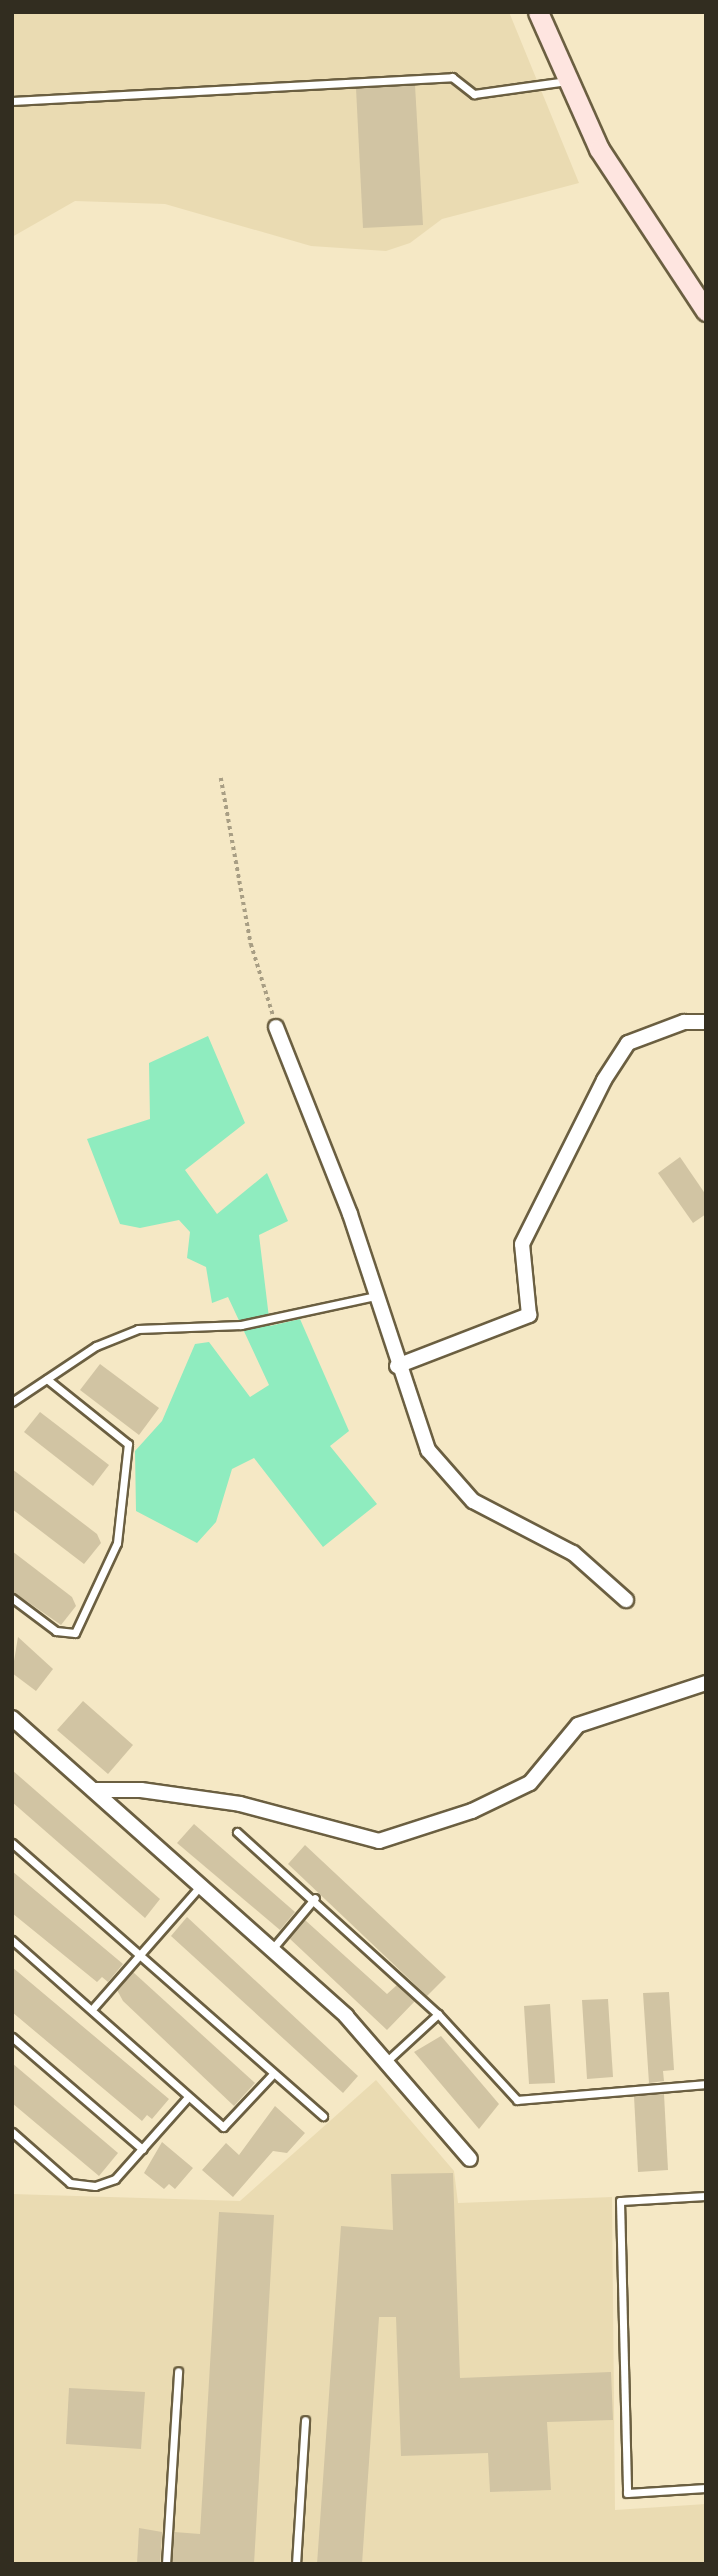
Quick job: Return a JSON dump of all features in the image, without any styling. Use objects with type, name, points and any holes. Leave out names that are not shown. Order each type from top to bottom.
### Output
[{"type":"street","points":[[538,12],[566,81],[599,149],[706,311]]},
{"type":"street","points":[[397,1366],[529,1315],[522,1244],[604,1080],[628,1043],[684,1022],[706,1022]]},
{"type":"street","points":[[276,1027],[375,1296],[424,1441],[459,1490],[573,1553],[626,1600]]},
{"type":"street","points":[[94,1790],[141,1790],[240,1804],[379,1841],[472,1811],[530,1783],[578,1724],[706,1683]]},
{"type":"street","points":[[12,1718],[273,1948],[388,2060],[470,2159]]},
{"type":"lane","points":[[12,101],[452,77],[474,94],[566,81]]},
{"type":"lane","points":[[12,1402],[47,1379],[138,1329],[241,1325],[375,1296]]},
{"type":"lane","points":[[12,1598],[56,1630],[75,1633],[117,1544],[128,1444],[47,1379]]},
{"type":"lane","points":[[237,1832],[315,1898],[438,2014],[517,2100],[706,2084]]},
{"type":"lane","points":[[12,1843],[142,1952],[273,2074],[323,2116]]},
{"type":"lane","points":[[94,2007],[201,1885]]},
{"type":"lane","points":[[273,1948],[315,1898]]},
{"type":"lane","points":[[12,1940],[94,2007],[223,2127],[273,2074]]},
{"type":"lane","points":[[388,2060],[438,2014]]},
{"type":"lane","points":[[12,2037],[142,2149]]},
{"type":"lane","points":[[12,2132],[70,2183],[89,2186],[115,2179],[188,2097]]},
{"type":"lane","points":[[706,2196],[620,2200],[627,2493],[706,2488]]},
{"type":"lane","points":[[166,2564],[178,2371]]},
{"type":"lane","points":[[296,2564],[305,2420]]},
{"type":"path","points":[[221,778],[251,944],[276,1027]]},
{"type":"shaded area","points":[[12,12],[509,12],[579,183],[442,219],[410,243],[386,251],[311,246],[165,204],[75,201],[12,237]]},
{"type":"shaded area","points":[[376,2080],[454,2171],[458,2203],[612,2197],[615,2510],[706,2504],[706,2564],[12,2564],[12,2194],[240,2201]]},
{"type":"green space","points":[[208,1036],[245,1123],[185,1170],[217,1214],[267,1173],[288,1221],[259,1235],[270,1326],[300,1319],[349,1431],[330,1446],[377,1504],[323,1547],[254,1458],[232,1469],[216,1522],[197,1543],[136,1511],[135,1451],[162,1421],[195,1344],[209,1342],[250,1397],[269,1385],[228,1297],[212,1303],[206,1267],[187,1258],[190,1232],[179,1220],[140,1228],[120,1224],[87,1139],[150,1119],[149,1063]]},
{"type":"building","points":[[415,85],[423,225],[363,228],[356,88]]},
{"type":"building","points":[[680,1157],[706,1195],[706,1214],[693,1223],[658,1173]]},
{"type":"building","points":[[100,1364],[159,1408],[139,1435],[80,1390]]},
{"type":"building","points":[[40,1412],[109,1465],[93,1486],[24,1432]]},
{"type":"building","points":[[12,1469],[97,1534],[101,1543],[84,1564],[12,1509]]},
{"type":"building","points":[[12,1551],[72,1597],[76,1606],[61,1625],[12,1591]]},
{"type":"building","points":[[18,1637],[53,1669],[36,1691],[12,1673]]},
{"type":"building","points":[[83,1701],[133,1745],[108,1774],[57,1730]]},
{"type":"building","points":[[12,1770],[160,1899],[145,1918],[12,1802]]},
{"type":"building","points":[[194,1824],[295,1912],[280,1930],[177,1843]]},
{"type":"building","points":[[305,1845],[446,1977],[427,1996],[288,1864]]},
{"type":"building","points":[[12,1871],[123,1964],[108,1982],[102,1977],[97,1982],[12,1913]]},
{"type":"building","points":[[187,1917],[358,2076],[343,2093],[171,1936]]},
{"type":"building","points":[[305,1920],[387,1994],[397,1985],[415,2001],[387,2030],[289,1938]]},
{"type":"building","points":[[12,1967],[169,2099],[152,2119],[147,2115],[142,2121],[12,2012]]},
{"type":"building","points":[[133,1972],[255,2083],[234,2106],[123,2001],[117,1990]]},
{"type":"building","points":[[669,1992],[674,2070],[663,2071],[664,2081],[649,2083],[643,1993]]},
{"type":"building","points":[[608,1999],[613,2077],[587,2079],[582,2000]]},
{"type":"building","points":[[550,2004],[555,2083],[529,2084],[524,2006]]},
{"type":"building","points":[[441,2036],[499,2104],[479,2129],[414,2052]]},
{"type":"building","points":[[12,2063],[118,2153],[99,2176],[12,2103]]},
{"type":"building","points":[[664,2094],[668,2170],[638,2172],[634,2096]]},
{"type":"building","points":[[275,2106],[305,2133],[287,2153],[273,2151],[233,2197],[202,2170],[226,2143],[239,2155]]},
{"type":"building","points":[[162,2142],[193,2168],[175,2189],[169,2184],[164,2189],[144,2173]]},
{"type":"building","points":[[453,2173],[460,2378],[611,2372],[613,2420],[547,2422],[551,2490],[490,2492],[488,2453],[401,2456],[396,2317],[379,2317],[362,2564],[317,2564],[341,2226],[393,2230],[391,2174]]},
{"type":"building","points":[[219,2212],[274,2215],[254,2564],[172,2564],[174,2532],[200,2534]]},
{"type":"building","points":[[69,2388],[145,2392],[141,2449],[66,2444]]},
{"type":"building","points":[[139,2528],[162,2532],[160,2564],[137,2564]]}]
